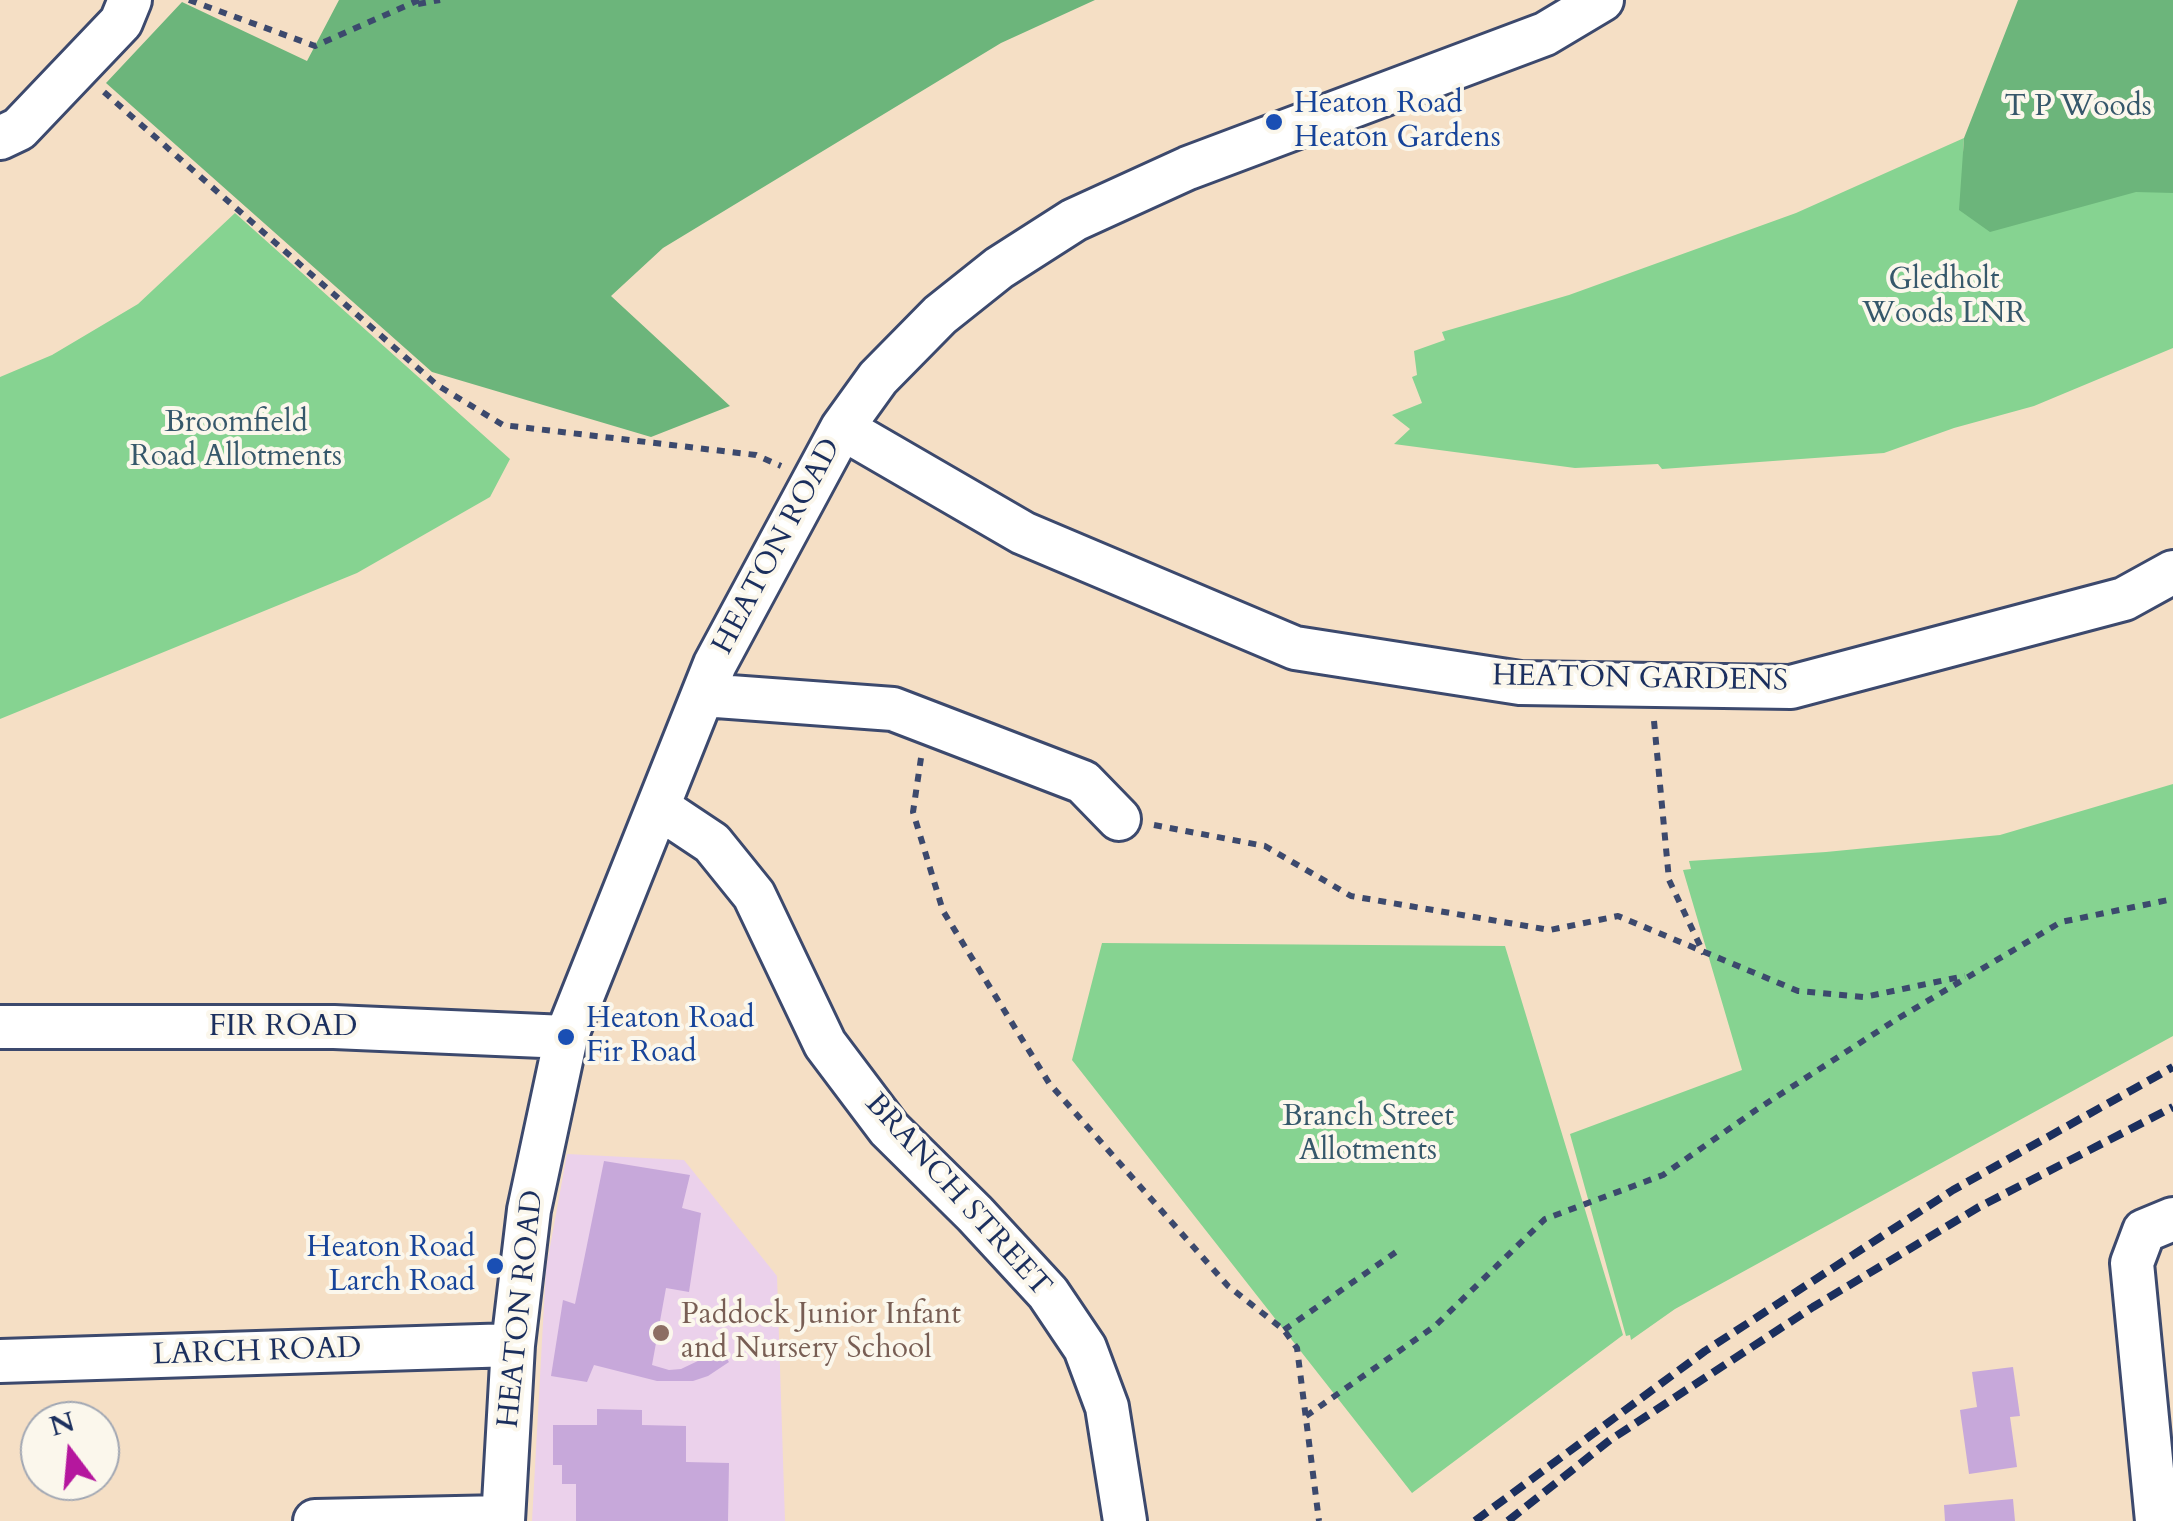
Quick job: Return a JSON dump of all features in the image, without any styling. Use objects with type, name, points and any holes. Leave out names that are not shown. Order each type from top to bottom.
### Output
[{"type":"street","points":[[0,138],[20,128],[121,22],[130,0]]},
{"type":"street","name":"HEATON ROAD","points":[[503,1519],[513,1345],[529,1210],[566,1037],[715,664],[842,428],[878,378],[940,315],[998,268],[1074,220],[1188,168],[1546,34],[1602,0]]},
{"type":"street","name":"HEATON GARDENS","points":[[842,428],[1023,534],[1295,648],[1520,683],[1791,687],[2124,600],[2173,572]]},
{"type":"street","points":[[703,695],[893,709],[1083,782],[1119,819]]},
{"type":"street","name":"BRANCH STREET","points":[[658,806],[712,843],[754,895],[825,1044],[889,1129],[1048,1293],[1086,1348],[1107,1407],[1125,1521]]},
{"type":"street","name":"FIR ROAD","points":[[0,1027],[334,1027],[566,1037]]},
{"type":"street","points":[[2157,1521],[2159,1390],[2132,1263],[2158,1225]]},
{"type":"street","name":"LARCH ROAD","points":[[0,1361],[513,1345]]},
{"type":"street","points":[[314,1521],[503,1519]]},
{"type":"path","points":[[189,0],[315,46],[412,6],[440,0]]},
{"type":"path","points":[[412,6],[420,0]]},
{"type":"path","points":[[77,68],[438,385],[503,425],[756,454],[814,480]]},
{"type":"path","points":[[1650,685],[1669,880],[1704,954]]},
{"type":"path","points":[[926,722],[914,812],[943,910],[1049,1082],[1228,1286],[1284,1330],[1298,1348],[1319,1521]]},
{"type":"path","points":[[1119,819],[1265,846],[1351,896],[1550,930],[1618,916],[1798,990],[1864,997],[1971,975]]},
{"type":"path","points":[[1306,1416],[1434,1326],[1545,1219],[1663,1175],[1772,1100],[2061,922],[2173,899]]},
{"type":"path","points":[[1284,1330],[1399,1250]]},
{"type":"shaded area","name":"Paddock Junior Infant and Nursery School","points":[[567,1154],[684,1160],[777,1276],[785,1521],[532,1521],[546,1269]]},
{"type":"green space","points":[[339,0],[1095,0],[1001,43],[663,248],[611,296],[730,406],[651,437],[432,372],[106,83],[182,2],[307,61]]},
{"type":"green space","name":"T P Woods","points":[[2018,0],[2173,0],[2173,193],[2136,192],[1990,232],[1959,210],[1964,138]]},
{"type":"green space","name":"Gledholt Woods LNR","points":[[2173,0],[2173,348],[2034,406],[1884,453],[1662,469],[1658,464],[1575,468],[1394,444],[1410,429],[1392,415],[1422,403],[1412,377],[1417,375],[1414,351],[1445,340],[1442,332],[1569,295],[1796,213],[1964,138],[1963,152]]},
{"type":"green space","name":"Broomfield Road Allotments","points":[[235,213],[510,459],[490,497],[357,573],[0,719],[0,377],[52,355],[138,304]]},
{"type":"green space","points":[[2173,784],[2173,1036],[1675,1309],[1631,1340],[1630,1335],[1626,1336],[1570,1134],[1742,1070],[1683,870],[1691,869],[1689,861],[2000,835]]},
{"type":"green space","name":"Branch Street Allotments","points":[[1102,943],[1505,946],[1623,1335],[1412,1493],[1072,1060]]},
{"type":"building","points":[[604,1161],[690,1175],[682,1208],[701,1213],[689,1292],[666,1288],[652,1365],[681,1369],[721,1350],[729,1362],[708,1376],[693,1381],[657,1381],[594,1365],[587,1382],[551,1376],[563,1300],[575,1304]]},
{"type":"building","points":[[2013,1367],[2020,1416],[2010,1417],[2017,1467],[1969,1474],[1960,1410],[1977,1407],[1972,1372]]},
{"type":"building","points":[[597,1409],[642,1410],[642,1425],[686,1426],[686,1462],[729,1463],[728,1521],[576,1521],[576,1484],[562,1484],[562,1465],[553,1465],[553,1425],[597,1425]]},
{"type":"building","points":[[2013,1499],[2015,1521],[1945,1521],[1944,1505]]},
{"type":"railway","points":[[1475,1521],[1705,1351],[1953,1190],[2173,1067]]},
{"type":"railway","points":[[1508,1521],[1610,1440],[1813,1307],[1979,1207],[2173,1107]]},
{"type":"place","name":"Heaton Road Heaton Gardens","points":[[1274,122]]},
{"type":"place","name":"Heaton Road Fir Road","points":[[566,1037]]},
{"type":"place","name":"Heaton Road Larch Road","points":[[495,1266]]},
{"type":"place","name":"Paddock Junior Infant and Nursery School","points":[[661,1333]]}]
